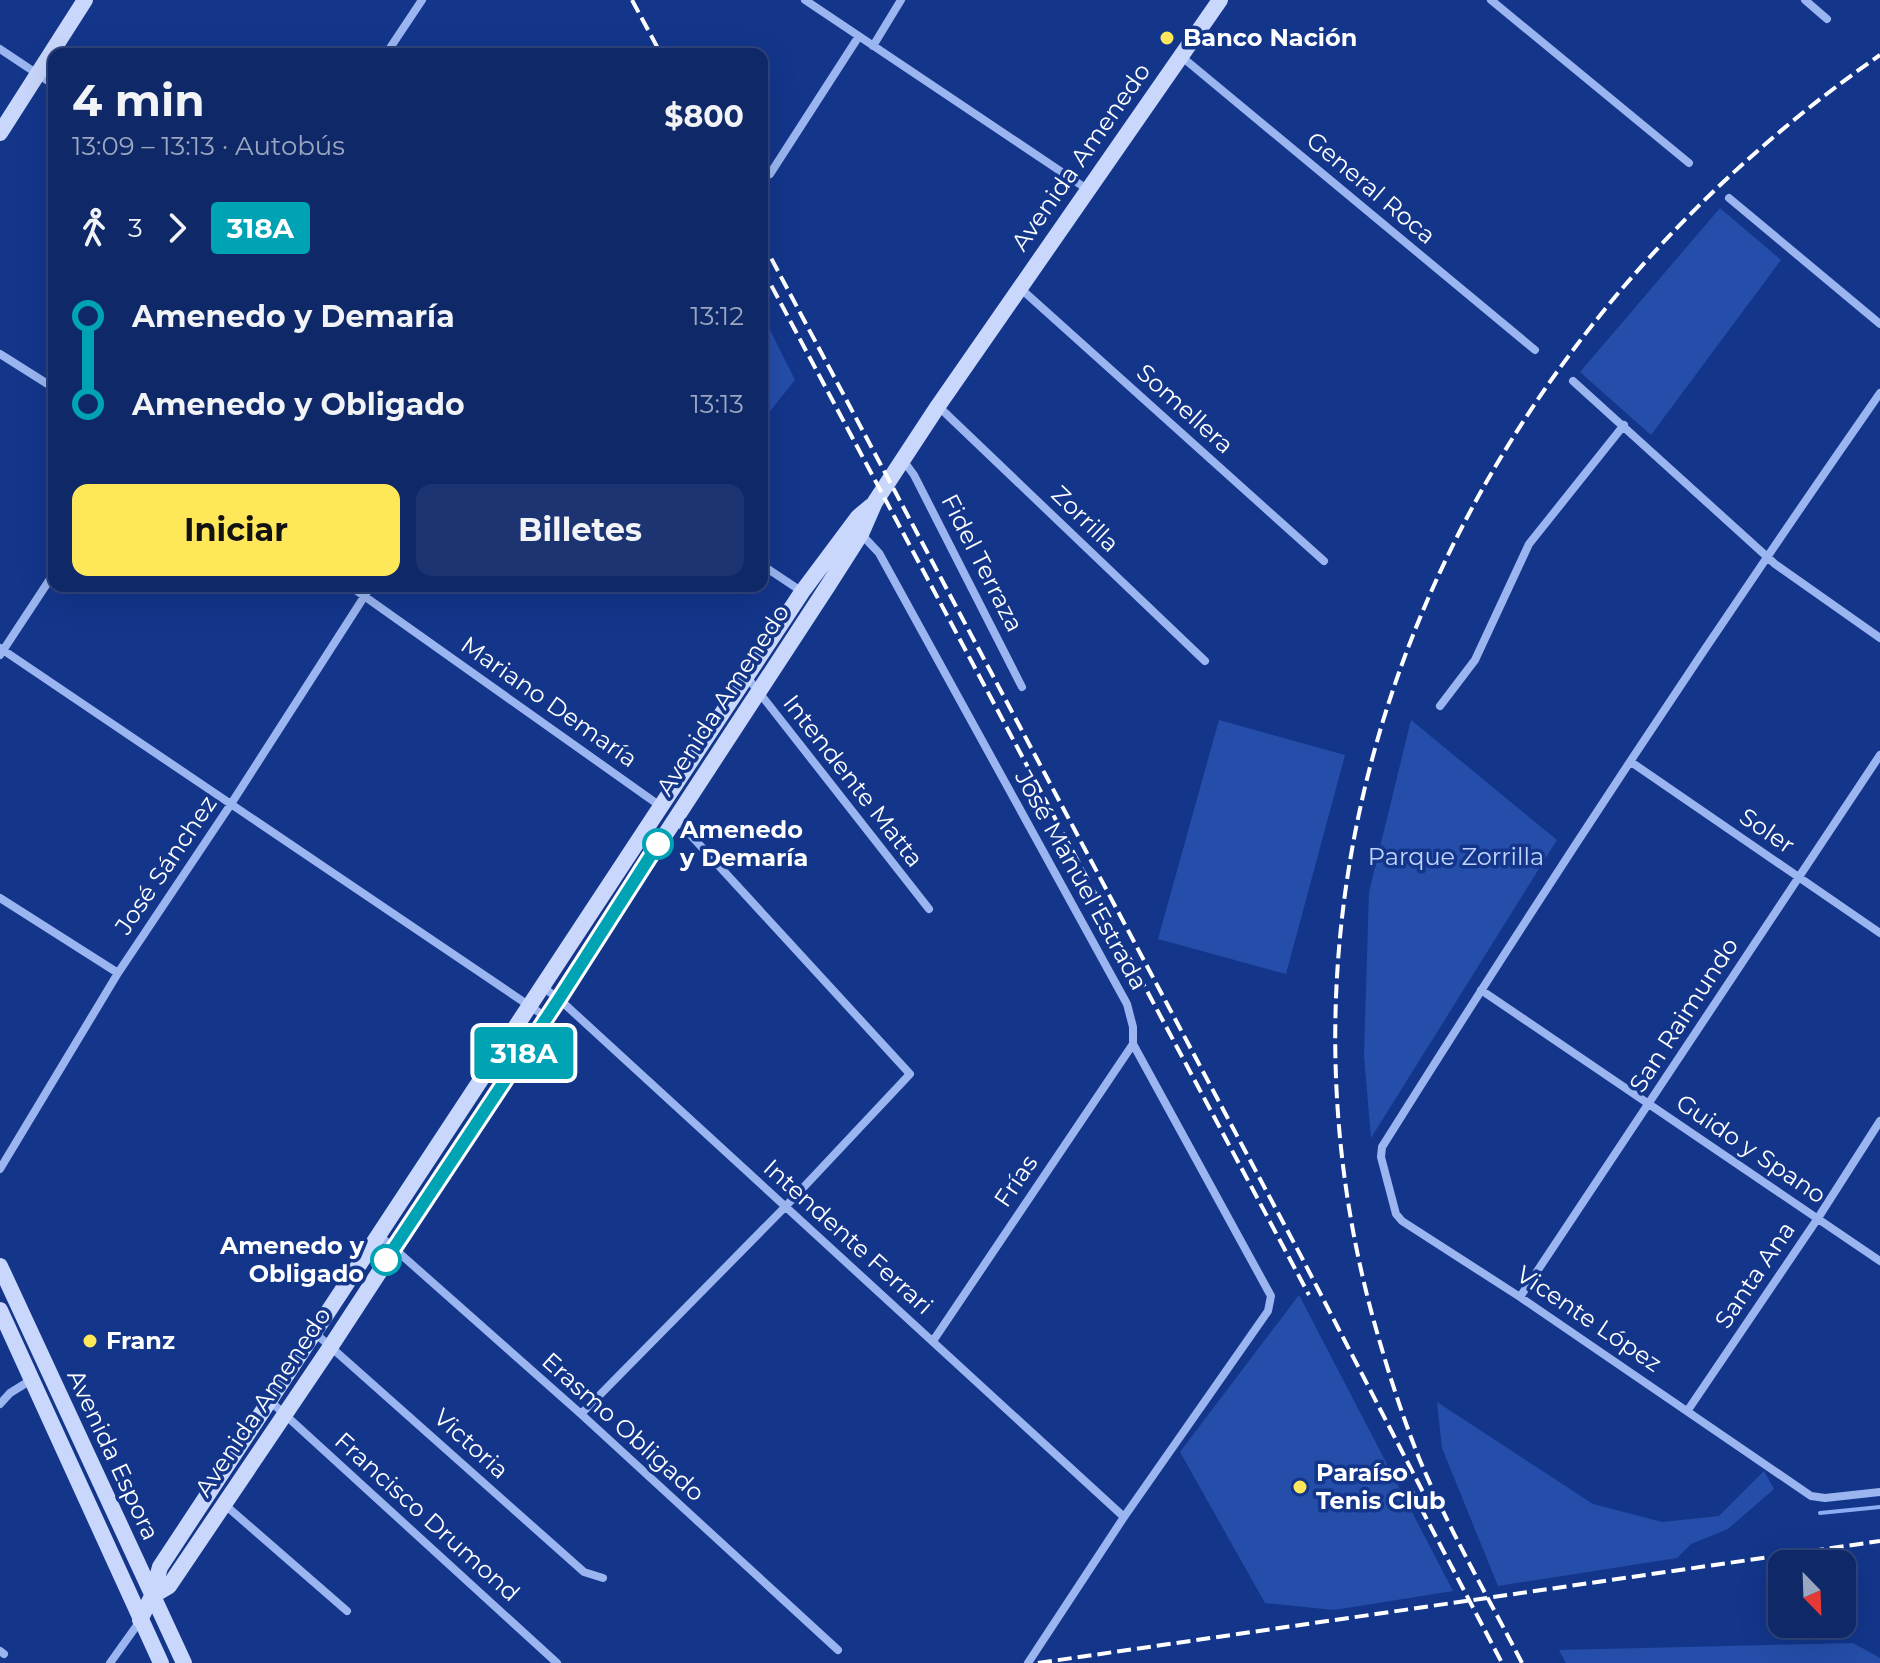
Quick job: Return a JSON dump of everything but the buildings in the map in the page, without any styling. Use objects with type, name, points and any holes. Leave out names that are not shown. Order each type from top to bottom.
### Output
[{"type":"street","points":[[54,48],[85,0]]},
{"type":"street","points":[[390,48],[422,0]]},
{"type":"street","points":[[805,0],[1087,189]]},
{"type":"street","points":[[873,46],[901,0]]},
{"type":"street","name":"Avenida Amenedo","points":[[152,1596],[169,1586],[547,1018],[747,677],[861,534],[875,502],[938,406],[1220,0]]},
{"type":"street","points":[[1491,0],[1689,163]]},
{"type":"street","points":[[1805,0],[1827,19]]},
{"type":"street","points":[[770,174],[859,36]]},
{"type":"street","points":[[0,49],[48,81]]},
{"type":"street","name":"General Roca","points":[[1181,56],[1535,350]]},
{"type":"street","points":[[0,133],[48,57]]},
{"type":"street","points":[[1729,198],[1880,324]]},
{"type":"street","name":"Somellera","points":[[1019,287],[1324,561]]},
{"type":"street","points":[[0,354],[48,384]]},
{"type":"street","points":[[1573,381],[1766,556],[1880,638]]},
{"type":"street","points":[[1481,990],[1766,556],[1880,393]]},
{"type":"street","name":"Zorrilla","points":[[938,406],[1205,661]]},
{"type":"street","points":[[1440,706],[1475,660],[1529,544],[1624,425]]},
{"type":"street","name":"Fidel Terraza","points":[[903,460],[914,475],[1022,687]]},
{"type":"street","name":"Avenida Amenedo","points":[[110,1663],[140,1620],[152,1596],[160,1567],[269,1401],[544,988],[758,691],[858,517],[875,502]]},
{"type":"street","name":"José Manuel Estrada","points":[[861,534],[879,553],[1127,1004],[1133,1027],[1133,1044],[1271,1296],[1268,1311],[1124,1517]]},
{"type":"street","points":[[768,569],[810,597]]},
{"type":"street","points":[[48,582],[1,651],[547,1018]]},
{"type":"street","name":"Mariano Demaría","points":[[359,592],[668,812],[910,1074],[785,1207]]},
{"type":"street","name":"José Sánchez","points":[[0,1169],[118,973],[367,592]]},
{"type":"street","name":"Intendente Matta","points":[[747,677],[929,909]]},
{"type":"street","name":"San Raimundo","points":[[1520,1297],[1880,755]]},
{"type":"street","name":"Soler","points":[[1631,762],[1880,933]]},
{"type":"street","points":[[0,898],[118,973]]},
{"type":"street","name":"Intendente Ferrari","points":[[544,988],[1124,1517]]},
{"type":"street","name":"Guido y Spano","points":[[1481,990],[1880,1261]]},
{"type":"street","name":"Vicente López","points":[[1481,990],[1382,1147],[1381,1157],[1396,1214],[1811,1496],[1880,1490]]},
{"type":"street","name":"Frías","points":[[933,1341],[1133,1044]]},
{"type":"street","name":"Santa Ana","points":[[1688,1410],[1880,1121]]},
{"type":"street","points":[[581,1414],[785,1207]]},
{"type":"street","name":"Erasmo Obligado","points":[[380,1236],[581,1414],[838,1650]]},
{"type":"street","name":"Avenida Espora","points":[[0,1266],[184,1663]]},
{"type":"street","name":"Avenida Espora","points":[[0,1310],[161,1663]]},
{"type":"street","name":"Victoria","points":[[315,1333],[584,1572],[603,1578]]},
{"type":"street","points":[[0,1404],[10,1393],[32,1380]]},
{"type":"street","name":"Francisco Drumond","points":[[269,1401],[557,1663]]},
{"type":"street","points":[[224,1504],[347,1611]]},
{"type":"street","points":[[1028,1663],[1124,1517]]},
{"type":"green space","points":[[1720,208],[1781,260],[1651,435],[1580,372]]},
{"type":"green space","points":[[768,326],[795,380],[768,414]]},
{"type":"green space","points":[[1219,720],[1345,755],[1286,974],[1158,939]]},
{"type":"green space","name":"Parque Zorrilla","points":[[1411,720],[1557,840],[1371,1138],[1364,1055],[1369,892]]},
{"type":"green space","name":"Paraíso Tenis Club","points":[[1299,1295],[1453,1591],[1334,1610],[1265,1603],[1180,1452]]},
{"type":"green space","points":[[1437,1402],[1593,1504],[1662,1522],[1719,1516],[1764,1471],[1774,1489],[1728,1529],[1691,1544],[1677,1558],[1498,1586],[1442,1448]]},
{"type":"green space","points":[[1853,1643],[1880,1658],[1880,1663],[1566,1663],[1559,1650]]},
{"type":"waterway","points":[[1820,1513],[1880,1507]]},
{"type":"railway","points":[[632,0],[658,48]]},
{"type":"railway","points":[[1522,1663],[1442,1510],[1400,1406],[1373,1318],[1340,1134],[1339,953],[1367,777],[1424,608],[1506,449],[1611,302],[1736,170],[1880,55]]},
{"type":"railway","points":[[768,252],[1302,1258],[1425,1496]]},
{"type":"railway","points":[[768,279],[1309,1295]]},
{"type":"railway","points":[[1411,1489],[1502,1663]]},
{"type":"railway","points":[[1038,1663],[1880,1541]]},
{"type":"bus line","name":"318A","points":[[386,1260],[658,844]]},
{"type":"place","name":"Banco Nación","points":[[1167,38]]},
{"type":"place","name":"Amenedo y Demaría","points":[[658,844]]},
{"type":"place","name":"Amenedo y Obligado","points":[[386,1260]]},
{"type":"place","name":"Franz","points":[[90,1341]]},
{"type":"place","name":"Paraíso Tenis Club","points":[[1300,1487]]}]
